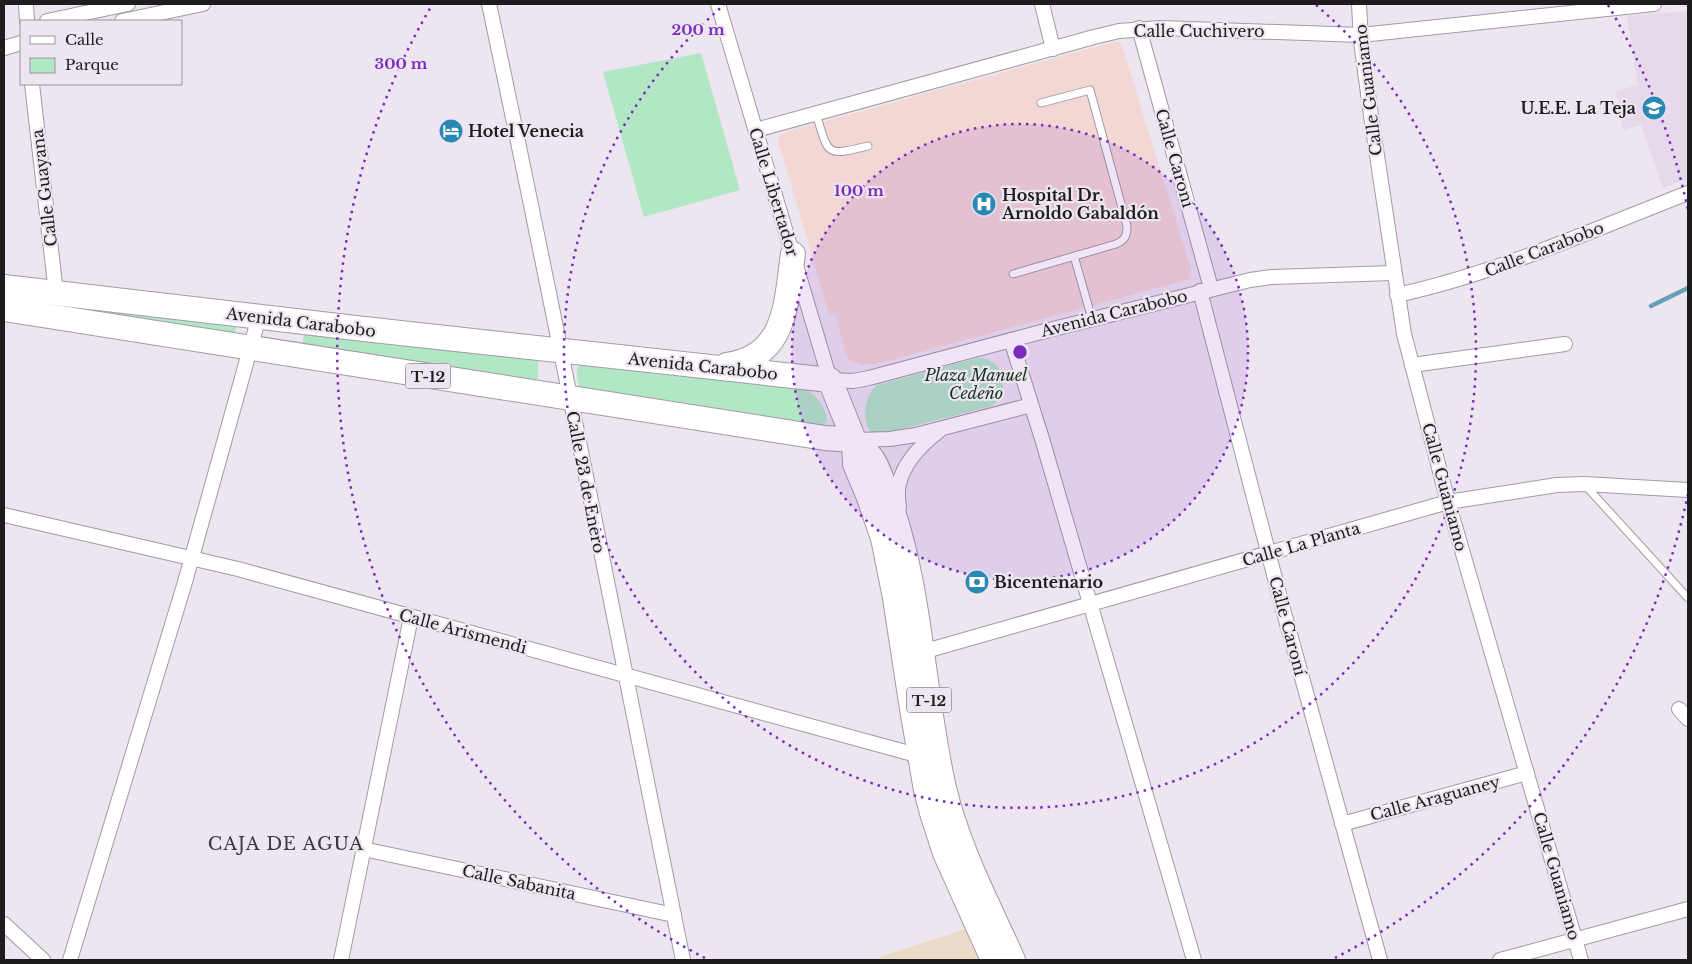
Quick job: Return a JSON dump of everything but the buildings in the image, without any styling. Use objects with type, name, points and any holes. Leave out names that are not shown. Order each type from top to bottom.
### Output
[{"type":"highway","points":[[714,367],[744,362],[756,355],[774,339],[784,316],[793,254]]},
{"type":"highway","name":"Avenida Carabobo","points":[[4,287],[830,380]]},
{"type":"highway","name":"Avenida Carabobo","points":[[4,309],[825,438],[854,440]]},
{"type":"highway","name":"T-12","points":[[830,380],[854,440],[854,464],[877,520],[888,563],[896,598],[926,790],[938,835],[993,960]]},
{"type":"highway","name":"T-12","points":[[854,440],[871,457],[885,488],[900,533],[913,594],[941,768],[950,809],[962,846],[1013,960]]},
{"type":"street","points":[[26,4],[27,20]]},
{"type":"street","points":[[52,20],[128,4]]},
{"type":"street","points":[[127,20],[203,4]]},
{"type":"street","name":"Calle 23 de Enero","points":[[489,4],[535,222],[683,960]]},
{"type":"street","name":"Calle Libertador","points":[[718,4],[830,380]]},
{"type":"street","points":[[1042,4],[1053,49]]},
{"type":"street","name":"Calle Guaniamo","points":[[1359,4],[1370,116],[1393,273],[1412,365],[1448,502],[1581,960]]},
{"type":"street","name":"Calle Cuchivero","points":[[756,130],[1119,31],[1139,28],[1195,28],[1361,35],[1654,4]]},
{"type":"street","name":"Calle Caroní","points":[[1139,28],[1206,290],[1268,553],[1380,960]]},
{"type":"street","points":[[4,48],[20,44]]},
{"type":"street","name":"Calle Guayana","points":[[32,85],[56,293]]},
{"type":"street","name":"Calle Carabobo","points":[[1397,295],[1433,288],[1506,265],[1688,193]]},
{"type":"street","name":"Avenida Carabobo","points":[[830,380],[852,381],[869,378],[1092,319],[1250,280],[1272,277],[1393,273]]},
{"type":"street","points":[[70,960],[192,558],[259,317]]},
{"type":"street","points":[[1011,340],[1032,405],[1194,960]]},
{"type":"street","points":[[1412,365],[1565,344]]},
{"type":"street","name":"Avenida Carabobo","points":[[854,440],[890,439],[916,435],[1032,405]]},
{"type":"street","points":[[900,533],[898,496],[899,484],[904,471],[926,441],[942,428]]},
{"type":"street","name":"Calle La Planta","points":[[922,652],[1448,502],[1525,488],[1557,485],[1584,484],[1688,490]]},
{"type":"street","name":"Calle Arismendi","points":[[4,515],[192,558],[920,756]]},
{"type":"street","points":[[340,960],[411,617]]},
{"type":"street","name":"Calle Araguaney","points":[[1342,824],[1527,773]]},
{"type":"street","name":"Calle Sabanita","points":[[363,850],[674,915]]},
{"type":"street","points":[[1500,960],[1688,909]]},
{"type":"street","points":[[4,924],[42,960]]},
{"type":"lane","points":[[1013,274],[1123,241],[1127,234],[1127,226],[1090,90],[1040,103]]},
{"type":"lane","points":[[816,114],[826,144],[832,151],[842,153],[868,146]]},
{"type":"lane","points":[[1074,256],[1092,319]]},
{"type":"lane","points":[[1584,484],[1688,598]]},
{"type":"shaded area","name":"U.E.E. La Teja","points":[[1688,11],[1688,179],[1663,188],[1641,125],[1623,130],[1616,91],[1638,85],[1627,16]]},
{"type":"shaded area","name":"Hospital Dr. Arnoldo Gabaldón","points":[[1119,42],[1122,46],[1191,269],[1190,279],[876,364],[862,365],[850,361],[846,354],[835,313],[829,314],[778,140],[779,135]]},
{"type":"shaded area","points":[[966,929],[979,960],[880,960],[879,957]]},
{"type":"green space","points":[[701,53],[740,190],[644,217],[603,72]]},
{"type":"green space","points":[[4,294],[236,324],[235,334],[4,303]]},
{"type":"green space","points":[[304,333],[538,360],[538,379],[536,381],[302,345]]},
{"type":"green space","name":"Plaza Manuel Cedeño","points":[[978,358],[987,359],[994,363],[1002,376],[1002,392],[992,406],[886,433],[877,434],[869,430],[865,412],[867,400],[877,385]]},
{"type":"green space","points":[[579,364],[802,387],[819,401],[825,411],[827,421],[824,426],[582,391],[577,378]]},
{"type":"waterway","points":[[1651,306],[1688,288]]},
{"type":"place","name":"U.E.E. La Teja","points":[[1654,108]]},
{"type":"place","name":"Hotel Venecia","points":[[451,131]]},
{"type":"place","name":"Hospital Dr. Arnoldo Gabaldón","points":[[984,204]]},
{"type":"place","name":"Bicentenario","points":[[977,582]]},
{"type":"district","name":"CAJA DE AGUA","points":[[286,844]]}]
